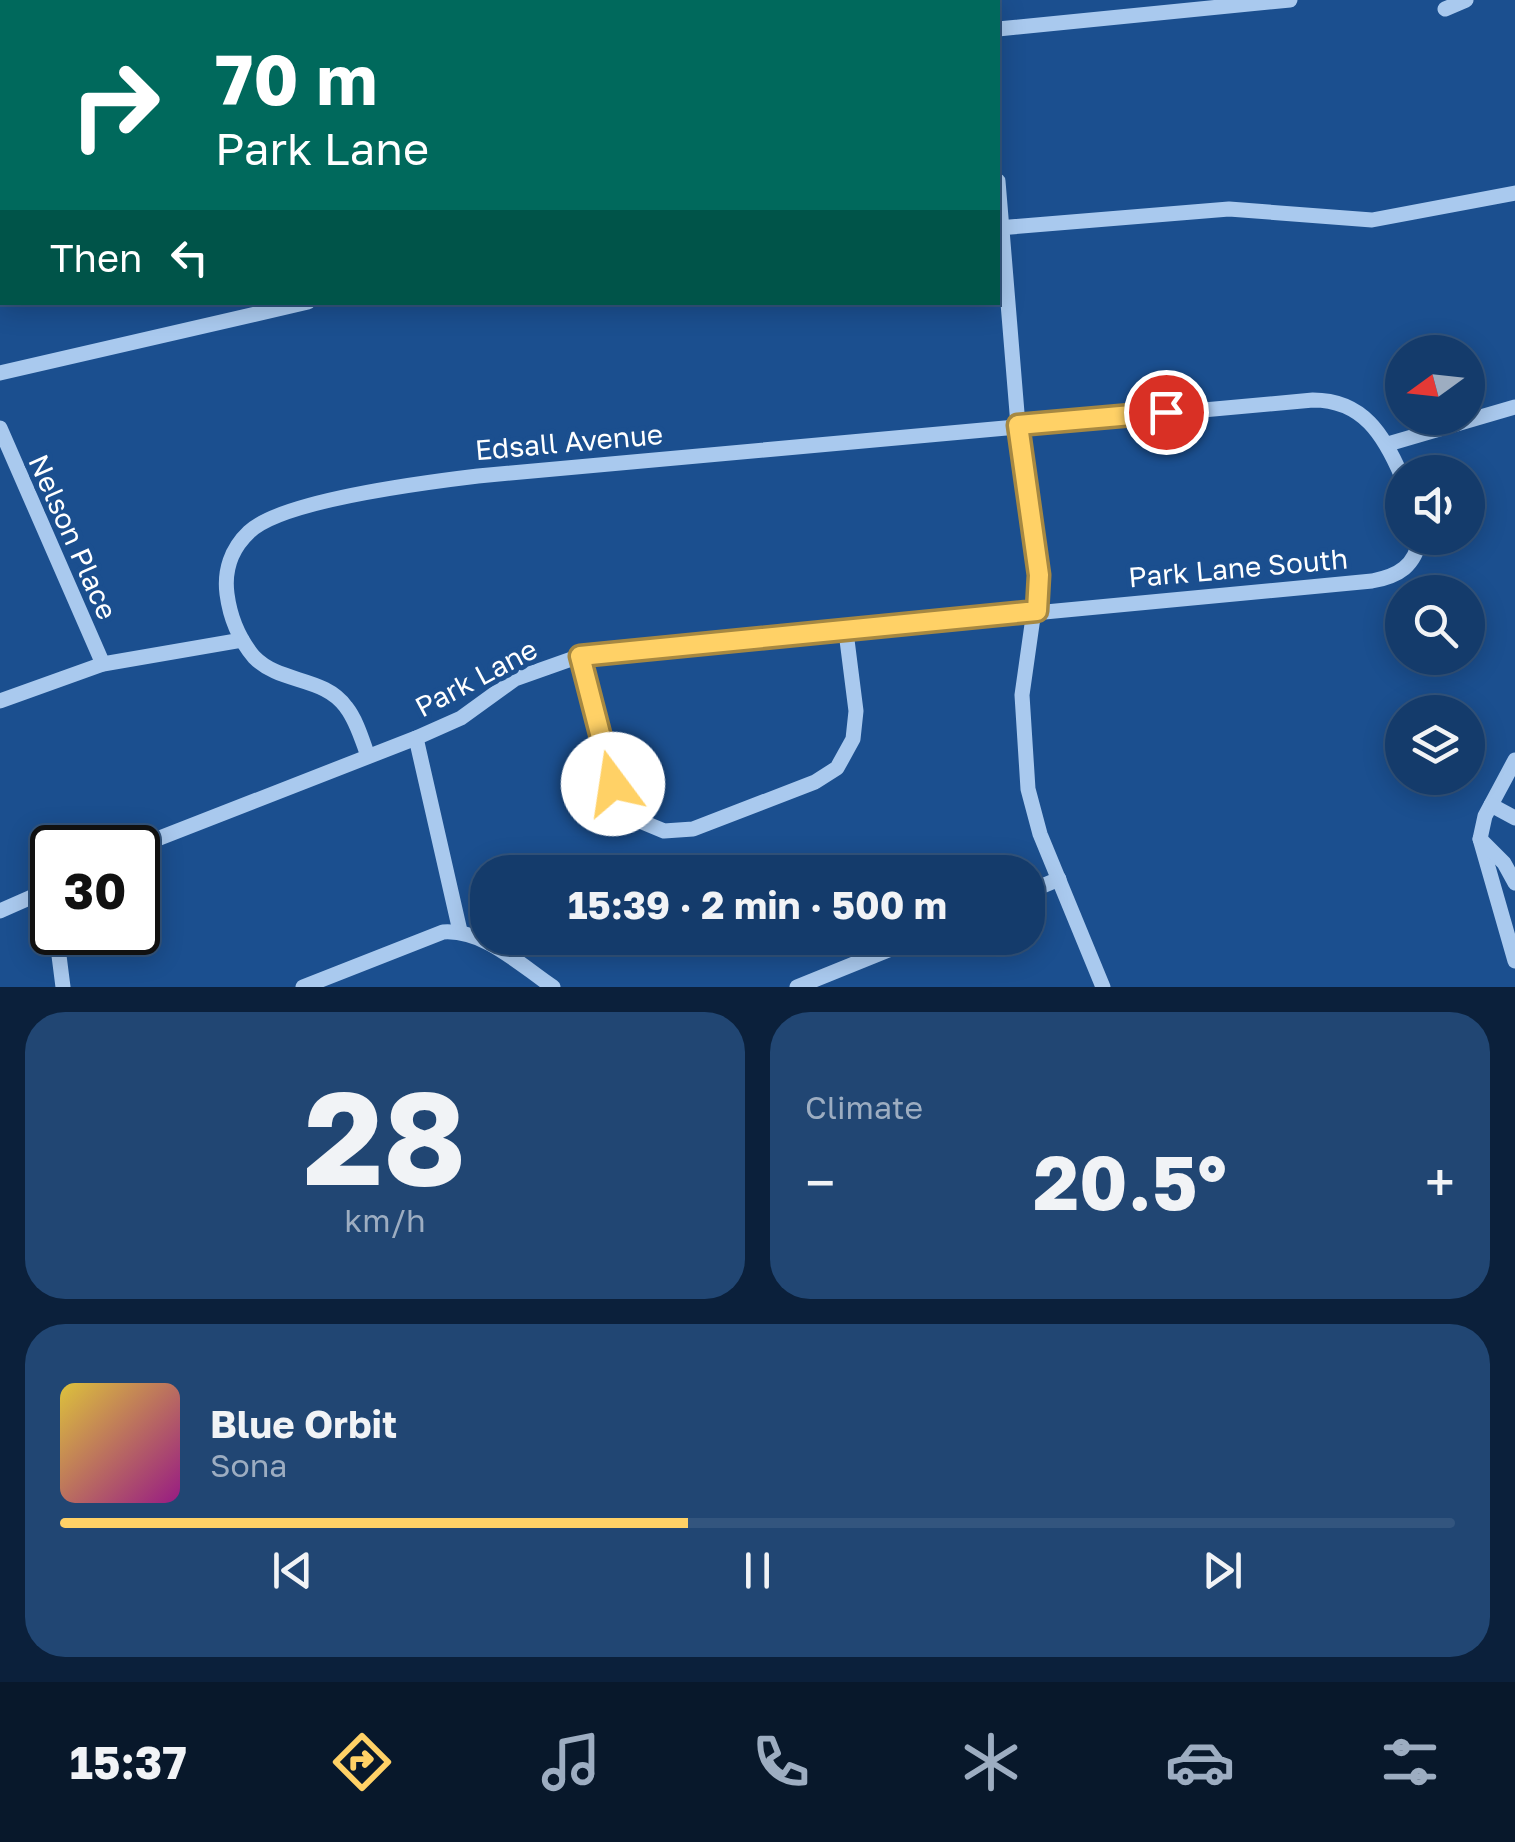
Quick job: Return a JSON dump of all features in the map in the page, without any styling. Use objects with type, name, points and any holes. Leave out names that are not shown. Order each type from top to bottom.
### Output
[{"type":"street","points":[[1000,30],[1290,0]]},
{"type":"street","points":[[1445,9],[1466,0]]},
{"type":"street","points":[[1103,987],[1036,818],[1023,743],[1022,695],[1037,611],[1039,575],[1018,425],[1000,228],[1229,208],[1372,220],[1515,193]]},
{"type":"street","points":[[0,373],[295,305]]},
{"type":"street","name":"Edsall Avenue","points":[[242,640],[230,613],[226,584],[231,554],[250,530],[277,516],[430,482],[1018,425],[1333,400],[1365,417],[1388,444]]},
{"type":"street","points":[[1393,455],[1388,444],[1515,407]]},
{"type":"street","name":"Nelson Place","points":[[0,428],[103,664]]},
{"type":"street","name":"Park Lane South","points":[[1037,611],[1391,578],[1406,569],[1416,555]]},
{"type":"street","name":"Park Lane","points":[[160,838],[416,738],[461,718],[514,679],[580,656],[1037,611]]},
{"type":"street","points":[[580,656],[620,804],[640,822],[664,831],[693,830],[814,782],[837,768],[853,739],[856,711],[846,632]]},
{"type":"street","points":[[0,701],[103,664],[242,640],[274,673],[320,686],[346,705],[368,756]]},
{"type":"street","points":[[416,738],[460,931]]},
{"type":"street","points":[[1515,760],[1491,805],[1480,839],[1511,932],[1515,962]]},
{"type":"street","points":[[1491,805],[1515,818]]},
{"type":"street","points":[[1480,839],[1504,863],[1515,883]]},
{"type":"street","points":[[1045,885],[1059,880]]},
{"type":"street","points":[[0,911],[30,901]]},
{"type":"street","points":[[303,987],[442,932],[460,931],[476,936],[550,986]]},
{"type":"street","points":[[59,955],[63,987]]},
{"type":"street","points":[[797,987],[821,983],[881,955]]},
{"type":"route","points":[[613,784],[580,656],[1037,611],[1039,575],[1018,425],[1166,412]]}]
